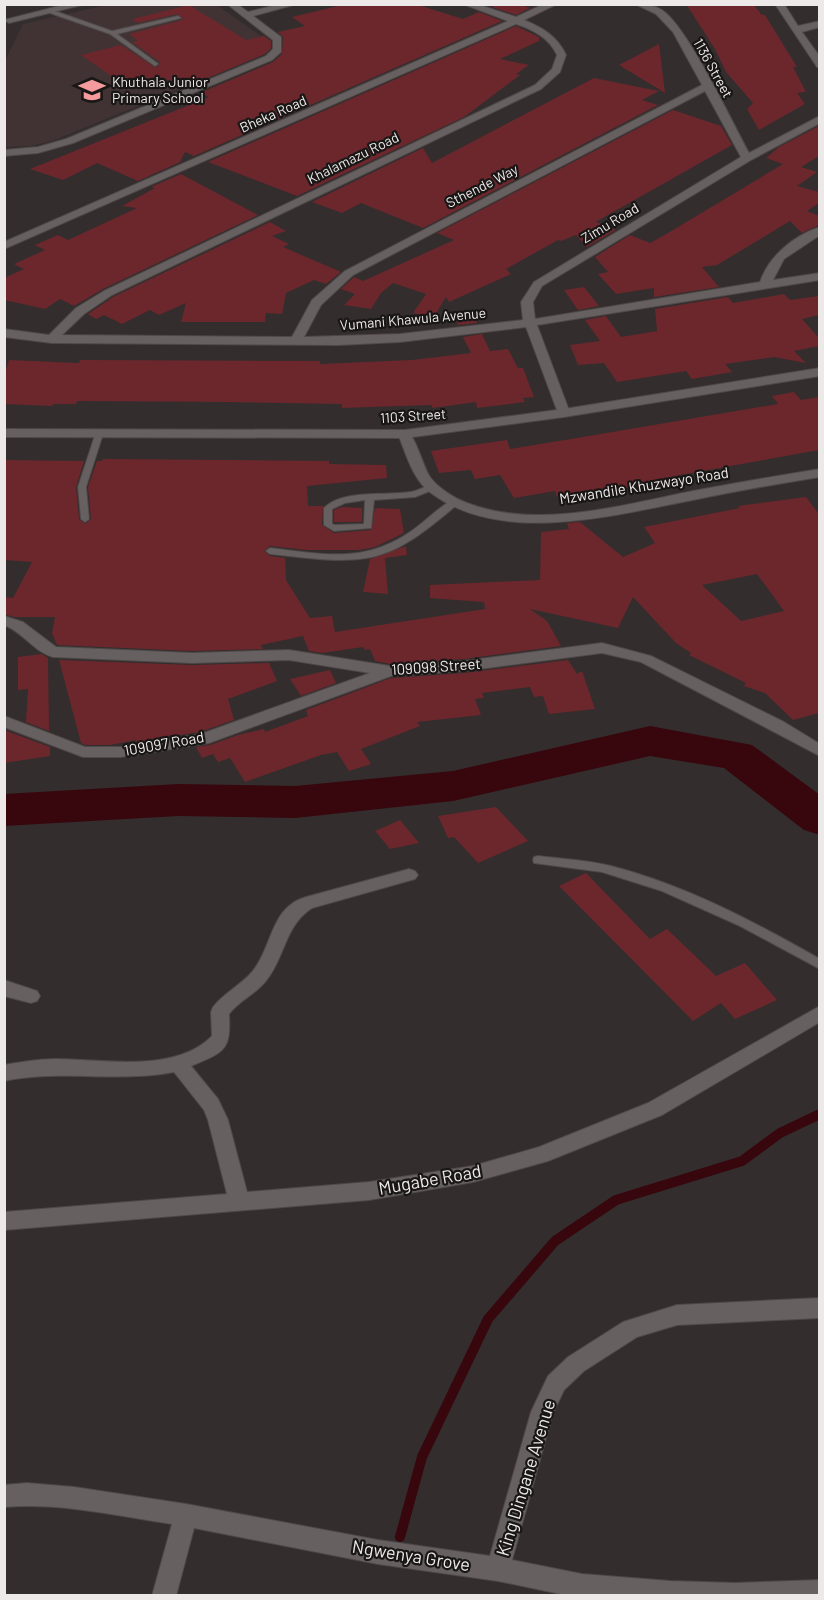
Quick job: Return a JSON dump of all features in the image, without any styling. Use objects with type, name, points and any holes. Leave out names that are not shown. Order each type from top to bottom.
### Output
[{"type":"street","points":[[4,29],[8,16],[82,4]]},
{"type":"street","points":[[4,153],[36,152],[70,142],[268,58],[278,50],[278,39],[231,4]]},
{"type":"street","points":[[248,15],[293,4]]},
{"type":"street","name":"Khalamazu Road","points":[[52,339],[80,311],[108,293],[538,87],[551,78],[563,56],[560,47],[549,36],[536,28],[467,4]]},
{"type":"street","name":"Bheka Road","points":[[4,246],[553,4]]},
{"type":"street","name":"1136 Street","points":[[639,4],[659,12],[677,31],[747,159]]},
{"type":"street","points":[[779,4],[819,65]]},
{"type":"street","points":[[796,31],[805,26],[819,24]]},
{"type":"street","name":"Sthende Way","points":[[296,341],[312,307],[325,291],[349,273],[708,86]]},
{"type":"street","name":"Zimu Road","points":[[564,413],[526,308],[528,296],[538,284],[747,159],[819,119]]},
{"type":"street","points":[[766,283],[769,271],[776,259],[819,230]]},
{"type":"street","name":"Vumani Khawula Avenue","points":[[4,333],[52,339],[296,341],[400,338],[530,323],[819,276]]},
{"type":"street","name":"1103 Street","points":[[4,433],[405,434],[564,413],[819,372]]},
{"type":"street","name":"Mzwandile Khuzwayo Road","points":[[405,434],[421,475],[432,487],[455,502],[478,511],[505,516],[570,516],[819,473]]},
{"type":"street","name":"109098 Street","points":[[4,620],[22,625],[38,643],[53,652],[192,658],[289,654],[390,671],[464,666],[602,648],[646,659],[778,726],[819,751]]},
{"type":"street","name":"109097 Road","points":[[4,721],[83,752],[121,752],[203,738],[390,671]]},
{"type":"street","points":[[4,1073],[26,1069],[66,1068],[147,1071],[180,1065],[216,1044],[222,1031],[220,1012],[224,1005],[258,978],[287,916],[295,908],[409,875]]},
{"type":"street","points":[[4,987],[31,996]]},
{"type":"street","name":"Mugabe Road","points":[[4,1221],[240,1203],[416,1184],[473,1174],[541,1155],[609,1129],[663,1104],[819,1013]]},
{"type":"street","points":[[180,1065],[211,1105],[218,1120],[240,1203]]},
{"type":"street","name":"King Dingane Avenue","points":[[498,1569],[542,1412],[556,1383],[576,1364],[631,1329],[676,1315],[819,1308]]},
{"type":"street","name":"Ngwenya Grove","points":[[4,1496],[27,1494],[74,1498],[186,1515],[378,1552],[498,1569],[582,1586],[670,1593],[735,1595],[819,1592]]},
{"type":"street","points":[[164,1596],[186,1515]]},
{"type":"lane","points":[[49,11],[112,33],[155,64]]},
{"type":"lane","points":[[112,33],[178,18]]},
{"type":"lane","points":[[85,519],[82,487],[99,434]]},
{"type":"lane","points":[[370,497],[368,526],[334,528],[328,525],[330,505],[370,497],[414,494],[432,487]]},
{"type":"lane","points":[[270,551],[343,557],[382,551],[422,530],[455,502]]},
{"type":"lane","points":[[538,860],[608,869],[676,891],[729,914],[819,965]]},
{"type":"shaded area","name":"Khuthala Junior Primary School","points":[[111,4],[217,5],[262,37],[262,55],[52,141],[31,146],[5,147],[4,63],[23,24]]},
{"type":"building","points":[[346,4],[415,4],[463,19],[479,12],[502,21],[194,156],[185,152],[180,162],[138,181],[97,163],[63,180],[30,169],[209,97],[200,93],[273,62],[282,54],[283,37],[278,32],[305,26],[292,17]]},
{"type":"building","points":[[498,4],[519,4],[530,8],[516,15],[492,7]]},
{"type":"building","points":[[686,4],[753,4],[762,15],[765,15],[797,67],[793,67],[806,92],[797,93],[805,104],[759,130],[747,109],[753,103],[726,72],[715,49]]},
{"type":"building","points":[[189,5],[246,40],[264,36],[271,41],[271,48],[265,54],[186,87],[158,76],[124,85],[81,55],[121,45],[156,68],[160,62],[132,42],[138,41],[129,34],[183,18],[177,14],[138,23],[132,19]]},
{"type":"building","points":[[516,26],[539,37],[539,41],[500,59],[529,65],[516,74],[520,75],[464,117],[297,196],[208,162]]},
{"type":"building","points":[[659,44],[665,93],[619,65]]},
{"type":"building","points":[[594,78],[659,91],[642,100],[658,105],[423,228],[361,203],[342,213],[312,202],[423,148],[432,163]]},
{"type":"building","points":[[673,110],[721,126],[732,145],[596,222],[616,230],[587,247],[576,235],[558,240],[506,269],[511,274],[449,302],[446,297],[434,317],[413,313],[426,294],[393,283],[381,293],[371,309],[344,305],[355,294],[341,289],[354,277],[363,281],[454,240],[437,233]]},
{"type":"building","points":[[819,126],[819,156],[801,167],[817,172],[797,186],[819,192],[819,203],[807,211],[819,216],[819,225],[802,233],[790,221],[717,265],[702,267],[719,287],[654,297],[654,288],[616,294],[598,274],[608,272],[595,257],[630,235],[650,243],[668,233],[783,164],[766,158],[779,147]]},
{"type":"building","points":[[181,174],[258,215],[103,289],[74,306],[60,299],[45,309],[4,300],[4,278],[24,269],[14,264],[45,250],[35,245],[58,235],[68,240],[137,208],[122,206],[155,188],[151,187]]},
{"type":"building","points":[[270,222],[286,231],[272,236],[289,244],[283,247],[341,272],[326,284],[314,280],[286,293],[282,314],[266,313],[265,322],[181,322],[186,303],[159,315],[150,310],[122,324],[104,315],[96,319],[88,314],[113,297]]},
{"type":"building","points":[[584,287],[599,306],[578,310],[564,290]]},
{"type":"building","points":[[784,294],[790,300],[819,296],[819,315],[802,319],[819,338],[819,346],[794,351],[806,363],[774,357],[725,364],[732,372],[692,379],[686,371],[617,382],[604,363],[578,365],[570,345],[600,341],[585,320],[606,316],[621,337],[657,331],[655,309],[728,297],[733,303]]},
{"type":"building","points":[[471,310],[477,323],[458,325],[455,317]]},
{"type":"building","points":[[482,334],[490,351],[508,349],[518,368],[523,368],[534,397],[523,398],[525,402],[477,408],[476,402],[433,408],[431,405],[342,408],[342,404],[227,402],[77,401],[76,404],[53,404],[52,406],[4,404],[4,376],[9,360],[79,363],[80,360],[320,361],[320,364],[412,360],[471,353],[463,337]]},
{"type":"building","points":[[794,392],[801,400],[819,397],[819,450],[675,476],[678,479],[622,489],[620,486],[557,497],[555,491],[514,498],[500,475],[475,479],[471,470],[439,473],[431,451],[507,440],[510,449],[778,404],[772,396]]},
{"type":"building","points":[[103,459],[329,461],[329,464],[386,465],[387,478],[307,486],[308,506],[323,506],[322,525],[334,533],[371,530],[375,508],[400,509],[404,533],[375,547],[359,550],[307,550],[270,546],[264,551],[270,556],[285,558],[286,580],[310,618],[332,616],[335,632],[485,609],[484,602],[430,598],[430,585],[540,580],[541,532],[569,529],[567,523],[580,522],[623,557],[655,543],[644,527],[740,508],[738,506],[806,497],[819,514],[819,713],[793,720],[765,693],[744,686],[746,683],[689,655],[691,653],[676,643],[633,597],[618,628],[530,609],[547,621],[561,646],[464,659],[390,664],[375,661],[370,649],[365,650],[363,647],[322,653],[309,651],[303,636],[261,645],[263,649],[192,651],[57,645],[52,633],[55,617],[14,617],[4,614],[4,597],[13,598],[32,562],[4,560],[4,460],[84,461],[76,487],[79,519],[85,524],[91,519],[88,487],[97,461]],"holes":[[[757,574],[784,611],[741,621],[702,585]]]},
{"type":"building","points":[[342,507],[362,508],[362,522],[334,522],[334,510]]},
{"type":"building","points":[[406,546],[407,555],[385,558],[388,594],[363,592],[370,559]]},
{"type":"building","points":[[42,654],[48,658],[49,731],[26,722],[28,689],[18,690],[18,657]]},
{"type":"building","points":[[59,660],[192,665],[269,663],[277,681],[228,699],[234,720],[200,732],[110,745],[85,745],[81,743]]},
{"type":"building","points":[[568,660],[577,674],[582,671],[595,709],[549,714],[543,696],[534,697],[530,687],[482,693],[484,698],[475,699],[481,715],[417,722],[420,726],[361,749],[371,764],[349,771],[337,752],[321,755],[245,782],[230,758],[218,762],[213,754],[202,758],[196,747],[264,729],[265,732],[308,716],[306,710],[391,678],[464,673]]},
{"type":"building","points":[[330,670],[336,683],[301,696],[290,679]]},
{"type":"building","points":[[4,730],[50,747],[50,756],[4,763]]},
{"type":"building","points":[[496,807],[528,841],[478,863],[454,837],[448,838],[438,816]]},
{"type":"building","points":[[400,820],[419,843],[390,849],[375,831]]},
{"type":"building","points":[[586,873],[650,939],[667,929],[716,976],[745,963],[777,1000],[735,1019],[721,1003],[693,1021],[559,886]]},
{"type":"waterway","points":[[4,810],[178,800],[295,802],[453,786],[650,741],[737,755],[820,819]]},
{"type":"waterway","points":[[400,1537],[422,1457],[488,1319],[555,1241],[616,1200],[742,1161],[780,1133],[820,1114]]},
{"type":"place","name":"Khuthala Junior Primary School","points":[[92,90]]}]
